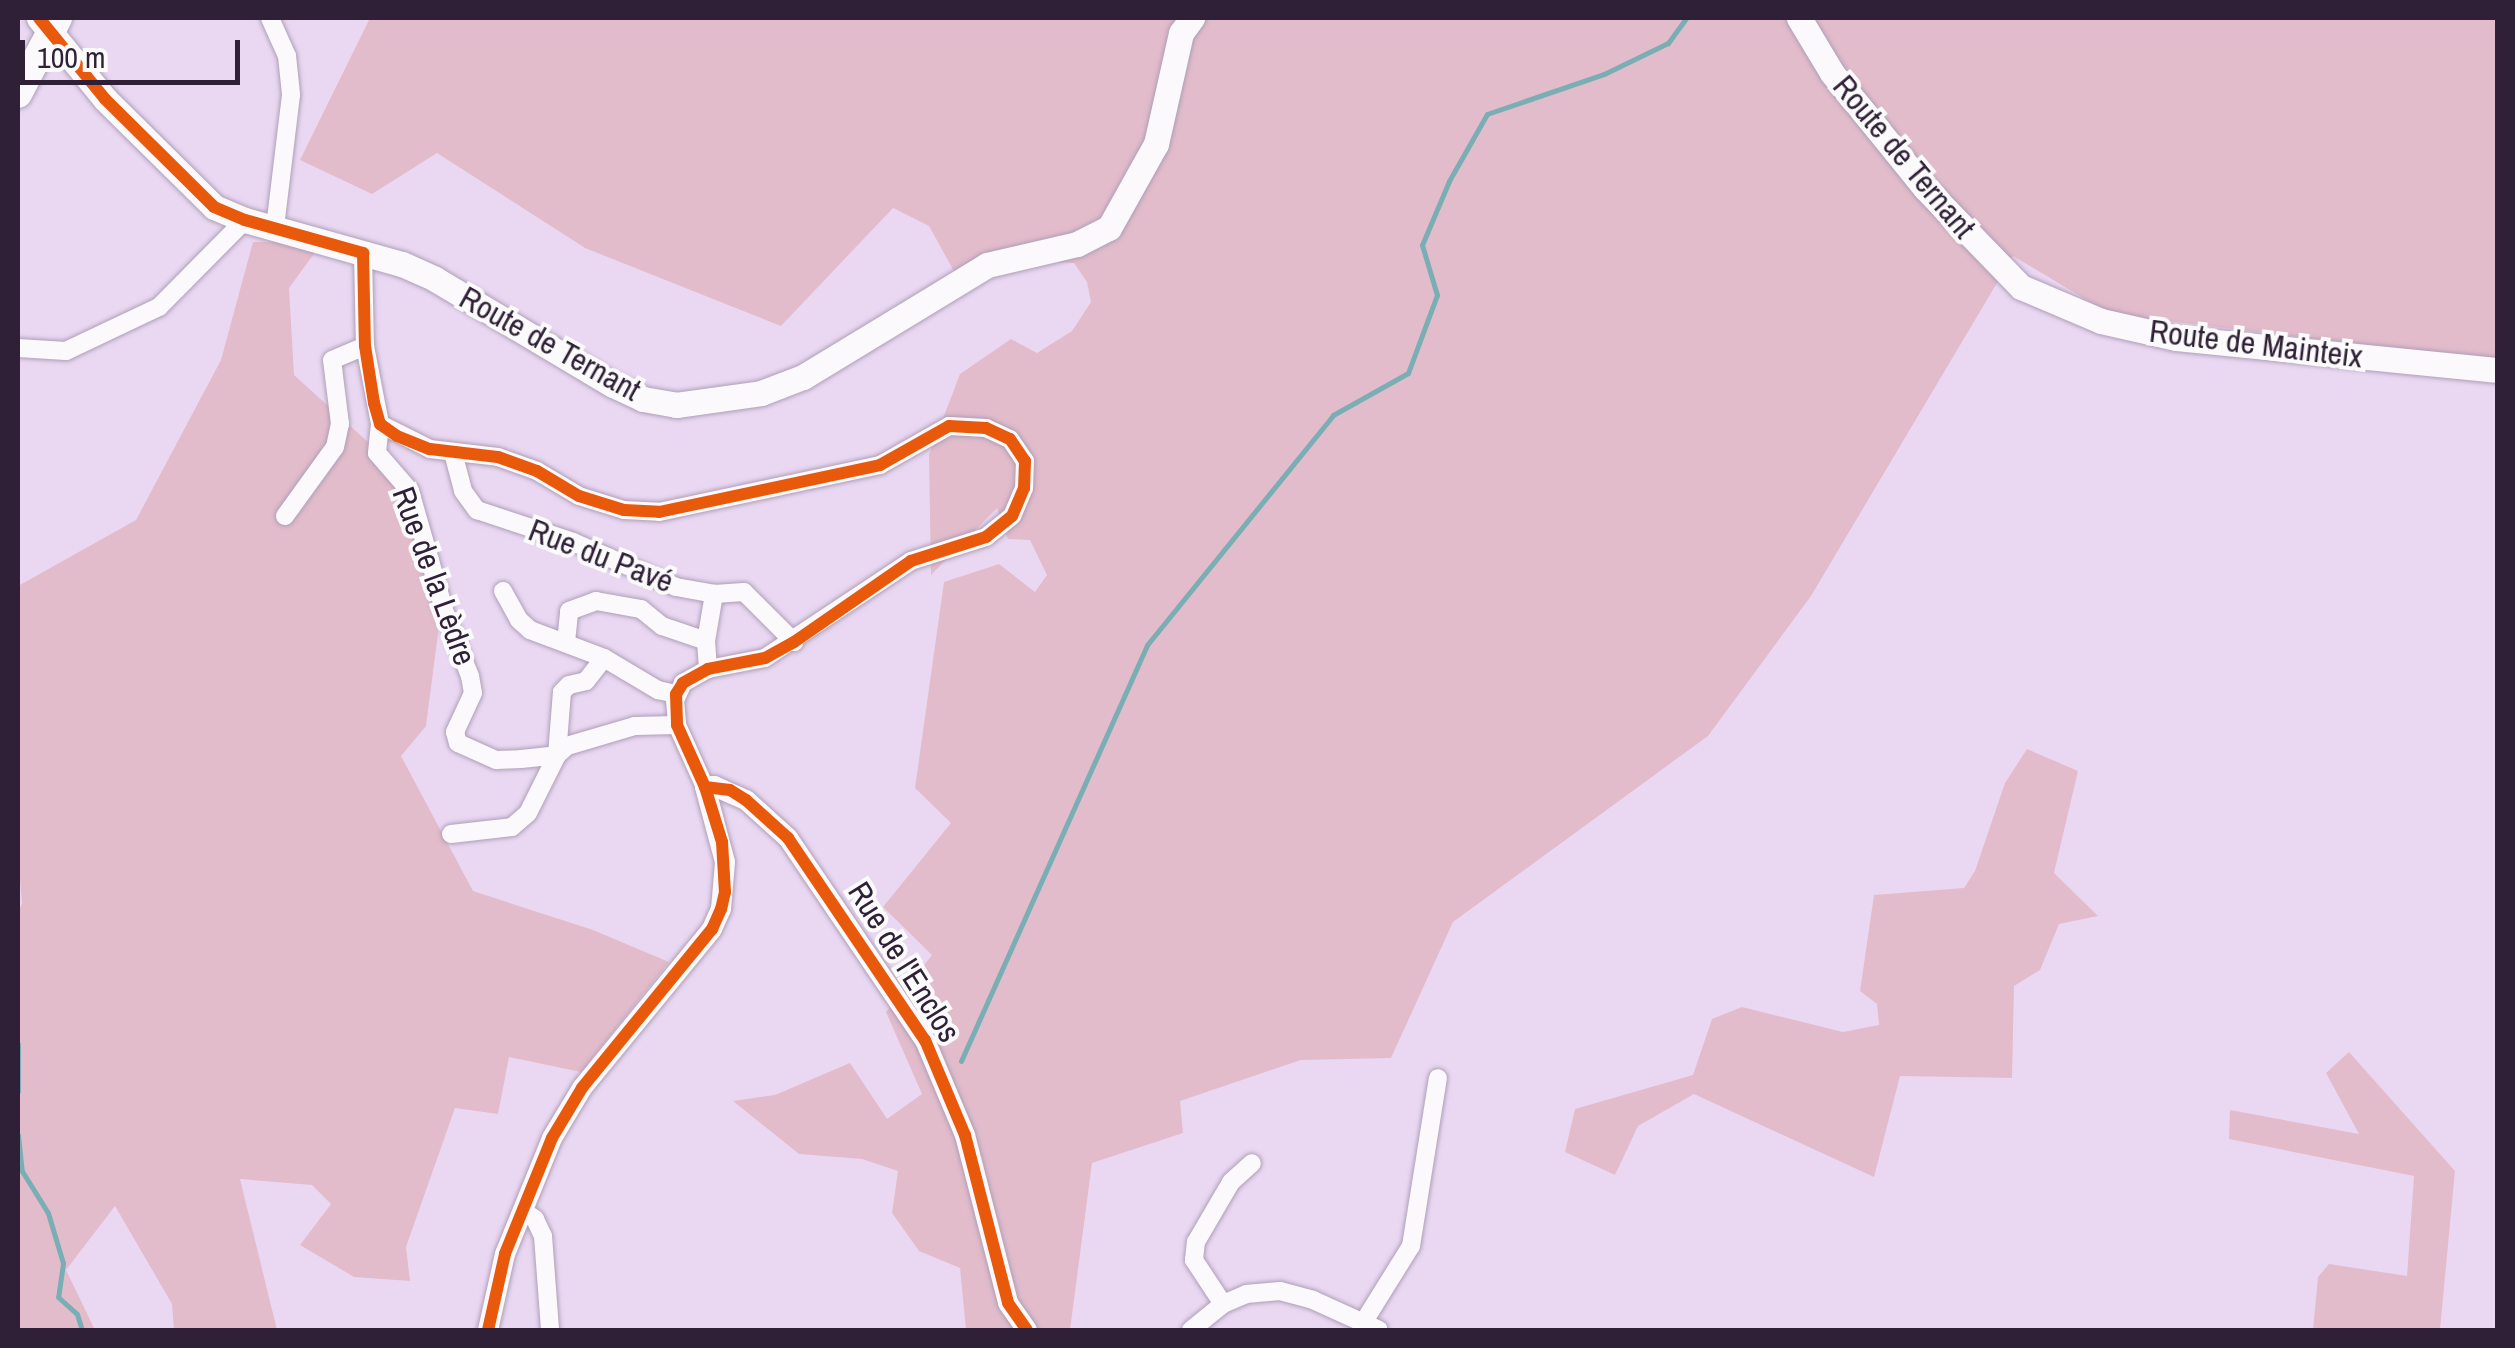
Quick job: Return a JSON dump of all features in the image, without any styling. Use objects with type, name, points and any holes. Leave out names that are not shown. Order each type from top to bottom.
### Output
[{"type":"main road","name":"Route de Ternant","points":[[49,23],[105,99],[214,206],[244,220],[363,253],[435,279],[644,399],[693,405],[761,393],[831,361],[988,265],[1076,244],[1110,228],[1156,144],[1181,33],[1192,18]]},
{"type":"main road","name":"Route de Ternant","points":[[1799,18],[1832,73],[1914,174],[2021,287]]},
{"type":"main road","points":[[18,94],[49,23]]},
{"type":"main road","name":"Route de Mainteix","points":[[2021,287],[2101,321],[2176,338],[2498,370]]},
{"type":"street","points":[[270,18],[287,56],[291,95],[275,228]]},
{"type":"street","points":[[18,348],[66,352],[159,307],[244,220]]},
{"type":"street","points":[[363,253],[365,346],[380,424],[430,449],[498,457],[537,471],[579,496],[624,510],[658,512],[880,464],[949,426],[986,428],[1010,439],[1025,462],[1024,488],[1012,516],[986,538],[911,562],[794,642],[765,658],[708,669],[683,684],[676,694],[676,726],[705,787],[725,862],[721,909],[712,928],[582,1088],[552,1138],[494,1288],[488,1330]]},
{"type":"street","points":[[285,516],[336,447],[340,424],[332,360],[365,346]]},
{"type":"street","name":"Rue de la Lèdre","points":[[380,424],[377,453],[410,492],[445,614],[470,676],[473,693],[455,732],[458,743],[496,760],[557,755],[567,746],[635,726],[676,726]]},
{"type":"street","name":"Rue du Pavé","points":[[453,452],[463,491],[477,510],[574,542],[676,588],[714,594],[706,641],[708,669]]},
{"type":"street","points":[[503,591],[519,620],[530,630],[604,658],[658,690],[676,694]]},
{"type":"street","points":[[714,594],[744,592],[794,642]]},
{"type":"street","points":[[566,642],[568,612],[596,601],[641,609],[662,626],[706,641]]},
{"type":"street","points":[[451,834],[512,827],[528,813],[557,755],[562,692],[569,685],[586,681],[604,658]]},
{"type":"street","name":"Rue de l'Enclos","points":[[705,787],[730,790],[788,838],[924,1040],[965,1135],[1008,1303],[1027,1330]]},
{"type":"street","points":[[1191,1330],[1223,1304],[1246,1294],[1280,1291],[1371,1326],[1411,1246],[1438,1078]]},
{"type":"street","points":[[1223,1304],[1194,1260],[1196,1242],[1231,1182],[1252,1164]]},
{"type":"street","points":[[522,1210],[535,1218],[543,1236],[550,1330]]},
{"type":"shaded area","points":[[370,18],[2497,18],[2497,361],[2110,314],[2013,256],[1811,596],[1708,736],[1453,922],[1391,1058],[1301,1060],[1180,1101],[1183,1133],[1092,1163],[1070,1330],[966,1330],[960,1268],[919,1251],[892,1213],[898,1171],[862,1159],[799,1154],[733,1101],[775,1095],[850,1063],[887,1119],[922,1094],[886,1012],[932,955],[883,907],[951,823],[915,788],[944,582],[999,564],[1035,592],[1047,575],[1030,540],[1008,539],[997,508],[931,575],[929,455],[960,374],[1011,339],[1037,353],[1072,331],[1091,302],[1087,282],[1074,263],[1024,261],[955,273],[929,226],[893,208],[781,326],[585,248],[437,153],[372,194],[300,160]]},
{"type":"shaded area","points":[[253,242],[286,242],[316,251],[289,288],[294,375],[412,482],[443,595],[426,726],[401,756],[473,891],[593,930],[669,962],[581,1072],[509,1057],[498,1114],[455,1108],[406,1247],[410,1281],[354,1277],[300,1245],[331,1204],[312,1185],[240,1179],[277,1330],[174,1330],[172,1304],[115,1206],[66,1270],[95,1330],[18,1330],[18,914],[22,903],[18,857],[18,586],[136,520],[221,360]]},
{"type":"shaded area","points":[[2027,749],[2078,771],[2054,873],[2098,916],[2059,924],[2040,970],[2014,986],[2012,1078],[1900,1076],[1874,1177],[1694,1094],[1638,1126],[1615,1175],[1565,1152],[1575,1109],[1693,1075],[1712,1019],[1742,1007],[1843,1032],[1879,1025],[1877,1004],[1860,991],[1874,895],[1964,888],[1975,871],[2005,783]]},
{"type":"shaded area","points":[[2349,1052],[2455,1171],[2440,1330],[2313,1330],[2318,1277],[2329,1264],[2407,1276],[2414,1176],[2229,1139],[2230,1110],[2359,1134],[2326,1073]]},
{"type":"waterway","points":[[961,1061],[1147,645],[1333,415],[1408,373],[1437,295],[1422,245],[1449,181],[1487,114],[1604,74],[1668,43],[1686,18]]},
{"type":"waterway","points":[[18,1044],[18,1091]]},
{"type":"waterway","points":[[18,1135],[22,1171],[48,1213],[63,1263],[58,1297],[77,1314],[82,1330]]},
{"type":"cycle path","points":[[39,18],[105,99],[214,207],[245,220],[363,253],[365,346],[374,403],[380,424],[397,436],[430,449],[498,457],[537,471],[579,496],[624,510],[659,512],[880,465],[949,426],[986,428],[1010,439],[1025,461],[1024,488],[1012,516],[986,537],[911,561],[794,642],[765,658],[708,669],[683,683],[676,694],[677,725],[705,787],[722,842],[725,892],[721,909],[712,929],[582,1088],[552,1138],[505,1254],[488,1330]]},
{"type":"cycle path","points":[[705,787],[730,790],[788,838],[925,1040],[965,1135],[1008,1303],[1027,1330]]}]
